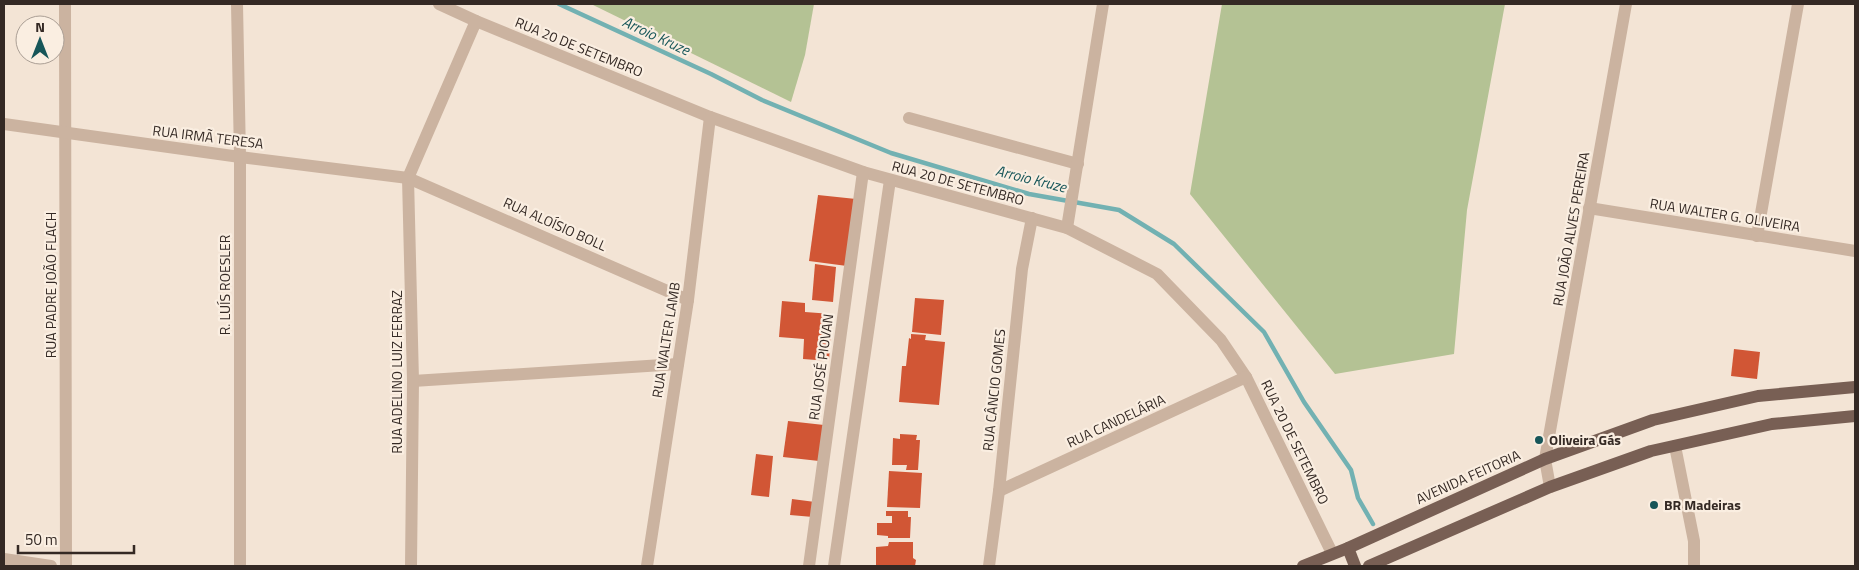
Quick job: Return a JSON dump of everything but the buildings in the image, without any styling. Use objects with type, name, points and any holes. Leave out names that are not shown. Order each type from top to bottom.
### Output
[{"type":"main road","name":"AVENIDA FEITORIA","points":[[1303,566],[1348,548],[1545,459],[1663,418],[1758,396],[1855,387]]},
{"type":"main road","points":[[1369,566],[1550,487],[1650,451],[1772,424],[1855,416]]},
{"type":"main road","points":[[1348,548],[1355,566]]},
{"type":"street","name":"RUA PADRE JOÃO FLACH","points":[[65,4],[66,566]]},
{"type":"street","name":"R. LUÍS ROESLER","points":[[237,4],[240,157],[240,566]]},
{"type":"street","name":"RUA 20 DE SETEMBRO","points":[[438,4],[710,117],[863,172],[1067,228],[1157,274],[1221,340],[1246,377],[1332,553]]},
{"type":"street","points":[[1067,228],[1103,4]]},
{"type":"street","name":"RUA JOÃO ALVES PEREIRA","points":[[1545,459],[1626,4]]},
{"type":"street","points":[[1757,236],[1798,4]]},
{"type":"street","points":[[408,178],[476,21]]},
{"type":"street","name":"RUA WALTER LAMB","points":[[647,566],[688,300],[710,117]]},
{"type":"street","points":[[909,118],[1078,164]]},
{"type":"street","name":"RUA IRMÃ TERESA","points":[[4,124],[66,134],[408,178]]},
{"type":"street","name":"RUA JOSÉ PIOVAN","points":[[809,566],[863,172]]},
{"type":"street","name":"RUA ALOÍSIO BOLL","points":[[408,178],[688,300]]},
{"type":"street","name":"RUA ADELINO LUIZ FERRAZ","points":[[408,178],[413,381],[411,566]]},
{"type":"street","points":[[834,566],[890,180]]},
{"type":"street","name":"RUA WALTER G. OLIVEIRA","points":[[1589,208],[1855,251]]},
{"type":"street","name":"RUA CÂNCIO GOMES","points":[[989,566],[999,491],[1022,269],[1032,218]]},
{"type":"street","points":[[413,381],[678,364]]},
{"type":"street","name":"RUA CANDELÁRIA","points":[[999,491],[1246,377]]},
{"type":"street","points":[[1675,446],[1694,541],[1694,566]]},
{"type":"street","points":[[1545,459],[1550,487]]},
{"type":"street","points":[[4,559],[51,566]]},
{"type":"green space","points":[[591,4],[814,4],[805,55],[791,102]]},
{"type":"green space","points":[[1222,4],[1505,4],[1467,210],[1454,354],[1335,374],[1190,194]]},
{"type":"waterway","name":"Arroio Kruze","points":[[559,4],[711,74],[762,100],[891,153],[1029,194],[1119,210],[1174,244],[1264,332],[1304,402],[1351,470],[1358,498],[1373,524]]},
{"type":"place","name":"Oliveira Gás","points":[[1539,440]]},
{"type":"place","name":"BR Madeiras","points":[[1654,505]]}]
